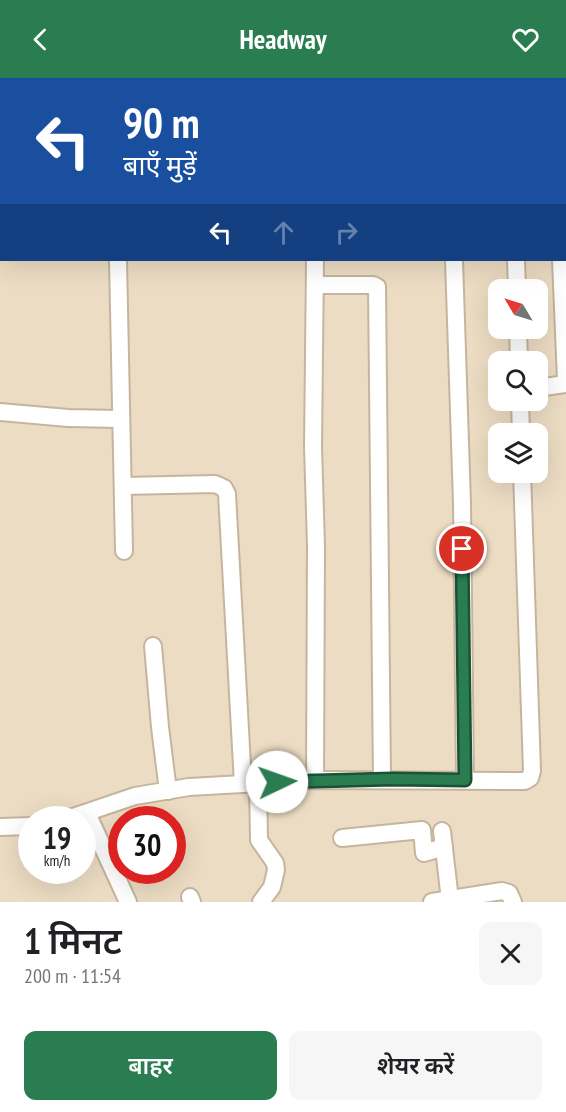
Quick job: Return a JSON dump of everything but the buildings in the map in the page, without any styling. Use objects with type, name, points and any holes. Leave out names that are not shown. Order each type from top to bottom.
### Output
[{"type":"street","points":[[118,261],[124,550]]},
{"type":"street","points":[[315,261],[313,447],[316,546],[315,780]]},
{"type":"street","points":[[454,261],[462,502],[465,780]]},
{"type":"street","points":[[516,261],[517,279]]},
{"type":"street","points":[[548,386],[566,382],[561,261]]},
{"type":"street","points":[[315,285],[373,285],[377,287],[382,779]]},
{"type":"street","points":[[0,412],[120,419]]},
{"type":"street","points":[[96,810],[135,796],[189,787],[315,780],[525,781],[530,778],[532,771],[522,483]]},
{"type":"street","points":[[124,486],[215,484],[224,488],[227,494],[251,784],[259,840],[275,863],[276,870],[272,887],[261,902]]},
{"type":"street","points":[[153,646],[168,791]]},
{"type":"street","points":[[0,826],[18,826]]},
{"type":"street","points":[[342,838],[422,830],[424,853],[443,839],[450,900]]},
{"type":"street","points":[[96,833],[128,902]]},
{"type":"street","points":[[432,902],[502,891],[509,893],[513,902]]},
{"type":"route","points":[[277,782],[465,780],[462,549]]}]
